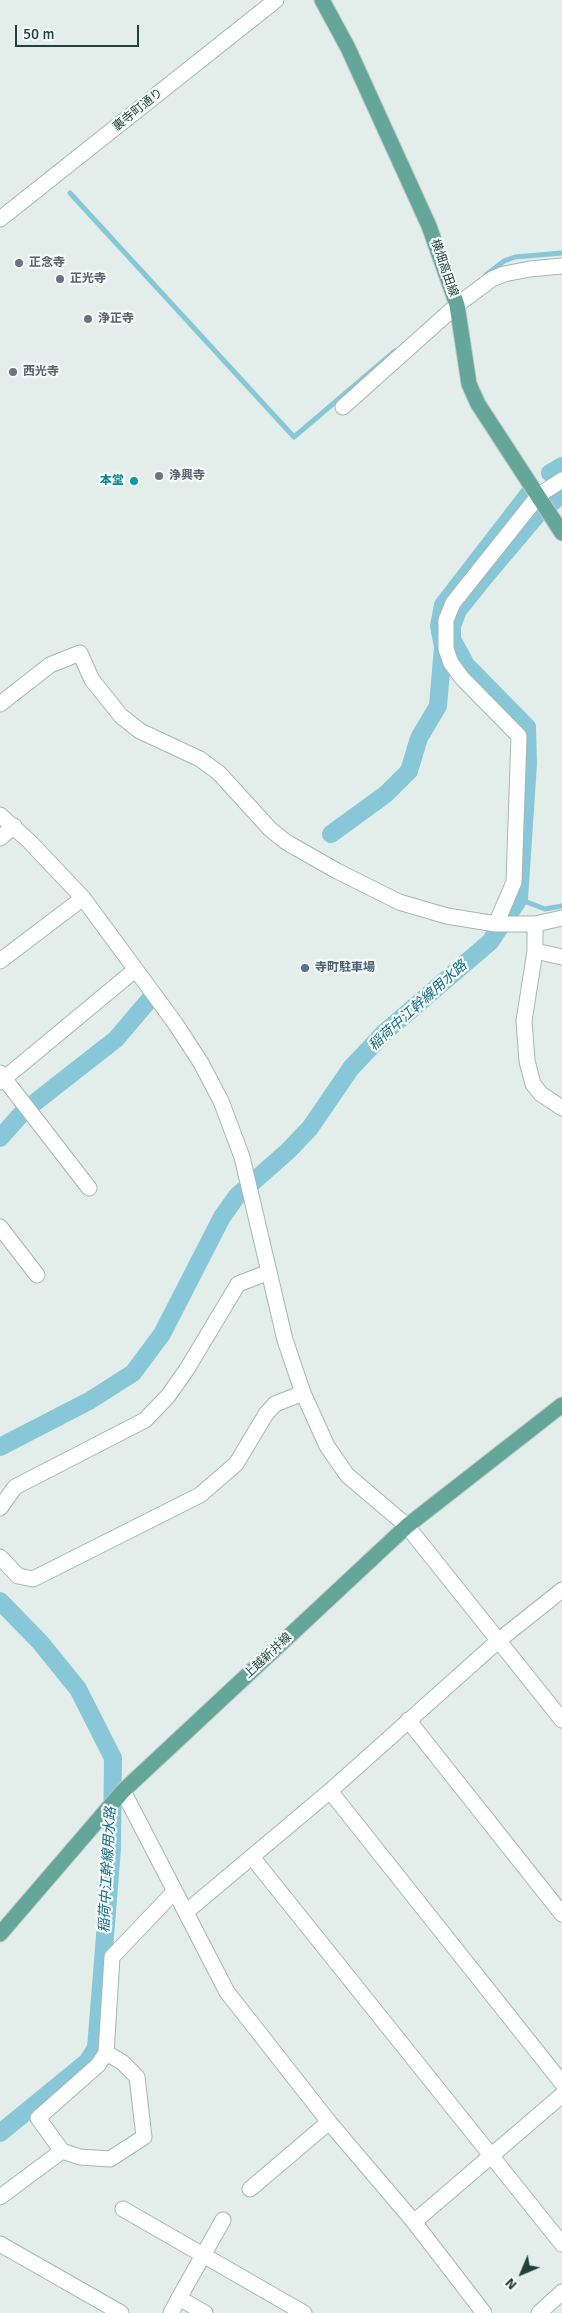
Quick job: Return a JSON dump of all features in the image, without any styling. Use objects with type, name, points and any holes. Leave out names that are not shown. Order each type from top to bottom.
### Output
[{"type":"main road","name":"横畑高田線","points":[[322,0],[348,48],[429,226],[457,305],[469,384],[478,404],[539,495],[562,534]]},
{"type":"main road","name":"上越新井線","points":[[0,1934],[124,1791],[408,1526],[562,1405]]},
{"type":"street","name":"裏寺町通り","points":[[0,219],[276,0]]},
{"type":"street","points":[[343,407],[457,305],[492,279],[504,274],[530,269],[562,266]]},
{"type":"street","points":[[496,924],[514,882],[519,736],[462,678],[451,663],[446,649],[446,620],[453,603],[539,495],[562,480]]},
{"type":"street","points":[[0,704],[50,665],[80,653],[92,680],[121,716],[140,732],[200,759],[219,772],[254,814],[286,842],[399,902],[424,910],[496,924],[536,924],[562,918]]},
{"type":"street","points":[[0,815],[14,826],[84,898],[190,1044],[221,1101],[242,1157],[285,1340],[303,1393],[320,1432],[347,1475],[408,1526],[562,1720]]},
{"type":"street","points":[[0,838],[14,826]]},
{"type":"street","points":[[0,961],[84,898]]},
{"type":"street","points":[[536,924],[535,951],[524,1022],[529,1073],[533,1084],[542,1094],[562,1108]]},
{"type":"street","points":[[535,951],[562,957]]},
{"type":"street","points":[[89,1188],[1,1078],[135,970]]},
{"type":"street","points":[[0,1227],[37,1274]]},
{"type":"street","points":[[0,1508],[15,1487],[145,1420],[168,1396],[188,1368],[238,1284],[268,1272]]},
{"type":"street","points":[[0,1557],[18,1576],[33,1579],[200,1495],[236,1464],[266,1414],[275,1404],[303,1393]]},
{"type":"street","points":[[186,1912],[330,1791],[498,1641],[562,1590]]},
{"type":"street","points":[[408,1720],[562,1914]]},
{"type":"street","points":[[124,1791],[174,1892],[227,1992],[329,2122],[414,2222],[484,2313]]},
{"type":"street","points":[[330,1791],[562,2083]]},
{"type":"street","points":[[252,1858],[562,2244]]},
{"type":"street","points":[[106,2053],[122,2062],[136,2077],[144,2137],[110,2159],[80,2158],[62,2151],[38,2118],[98,2065],[106,2053],[112,1957],[174,1892]]},
{"type":"street","points":[[414,2222],[562,2095]]},
{"type":"street","points":[[250,2189],[329,2122]]},
{"type":"street","points":[[0,2197],[62,2151]]},
{"type":"street","points":[[122,2209],[304,2313]]},
{"type":"street","points":[[170,2313],[223,2220]]},
{"type":"street","points":[[0,2244],[121,2313]]},
{"type":"street","points":[[539,2313],[562,2292]]},
{"type":"street","points":[[179,2298],[205,2313]]},
{"type":"waterway","points":[[70,193],[294,437],[395,351]]},
{"type":"waterway","points":[[486,275],[504,261],[515,257],[562,253]]},
{"type":"waterway","points":[[550,473],[562,466]]},
{"type":"waterway","points":[[331,834],[386,794],[409,771],[419,738],[438,706],[443,647],[439,626],[443,605],[531,491]]},
{"type":"waterway","name":"稲荷中江幹線用水路","points":[[0,1447],[89,1401],[133,1373],[162,1334],[222,1217],[237,1196],[288,1151],[310,1128],[351,1068],[385,1032],[490,942],[519,899],[528,764],[527,727],[466,665],[452,639],[452,626],[458,610],[483,579],[538,514],[562,494]]},
{"type":"waterway","points":[[519,899],[545,909],[562,906]]},
{"type":"waterway","points":[[33,1104],[116,1039],[150,999]]},
{"type":"waterway","points":[[0,1138],[24,1111]]},
{"type":"waterway","name":"稲荷中江幹線用水路","points":[[0,1601],[40,1642],[78,1689],[113,1758],[112,1849],[96,2048],[87,2062],[0,2133]]},
{"type":"place","name":"正念寺","points":[[19,263]]},
{"type":"place","name":"正光寺","points":[[60,279]]},
{"type":"place","name":"浄正寺","points":[[88,319]]},
{"type":"place","name":"西光寺","points":[[13,372]]},
{"type":"place","name":"浄興寺","points":[[159,476]]},
{"type":"place","name":"本堂","points":[[134,481]]},
{"type":"place","name":"寺町駐車場","points":[[305,968]]}]
